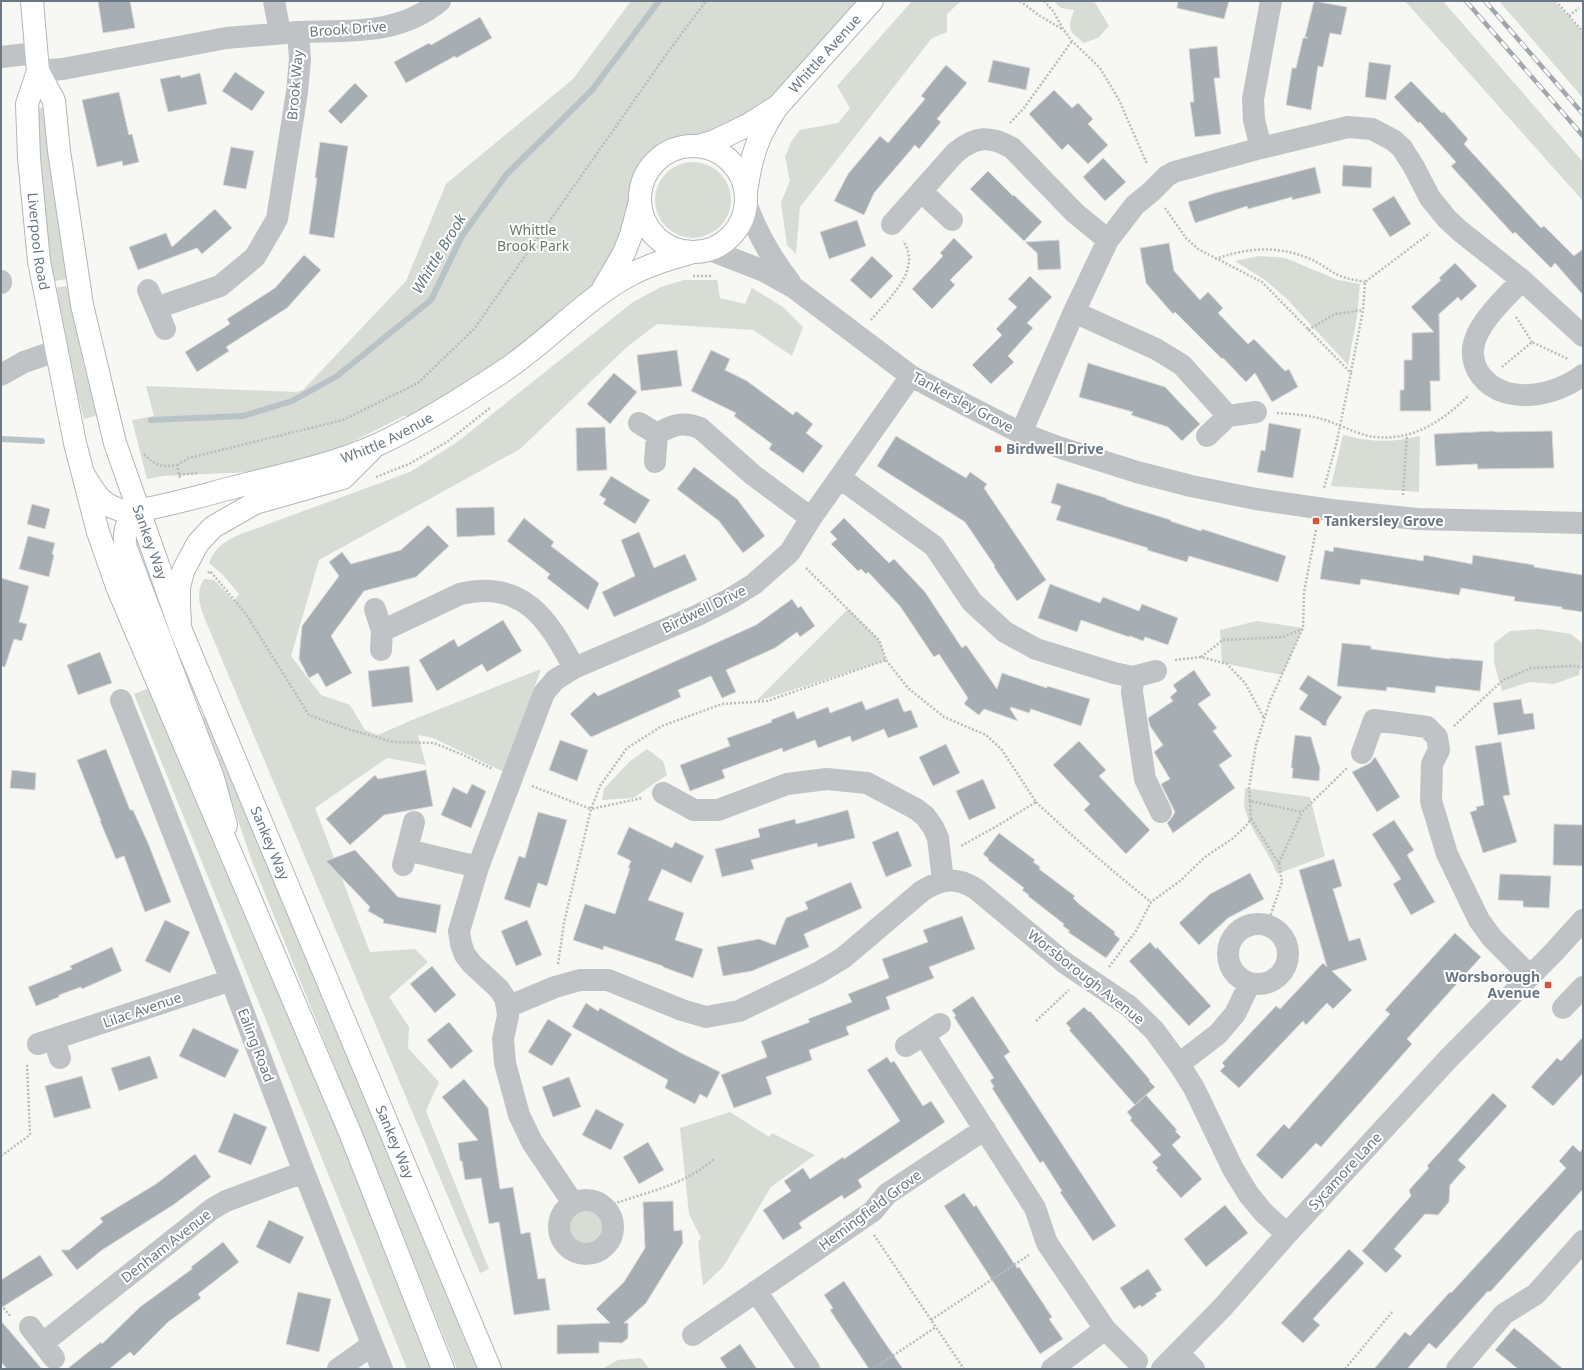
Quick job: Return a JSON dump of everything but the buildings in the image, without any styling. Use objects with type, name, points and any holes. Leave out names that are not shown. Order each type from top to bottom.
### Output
[{"type":"main road","name":"Liverpool Road","points":[[32,1],[37,62],[27,104],[29,158],[40,262],[56,351]]},
{"type":"main road","name":"Whittle Avenue","points":[[746,198],[749,168],[754,152],[760,137],[778,106],[872,1]]},
{"type":"main road","name":"Liverpool Road","points":[[37,62],[54,101],[59,151],[82,305]]},
{"type":"main road","name":"Whittle Avenue","points":[[699,146],[715,141],[743,128],[778,106]]},
{"type":"main road","points":[[686,146],[699,146],[716,151],[730,161],[741,175],[746,198],[743,219],[735,232],[724,243],[700,252],[675,250],[662,243],[651,233],[643,220],[639,205],[640,191],[643,178],[650,166],[660,156],[672,150],[686,146]]},
{"type":"main road","name":"Whittle Avenue","points":[[601,294],[624,254],[632,235],[639,205]]},
{"type":"main road","name":"Whittle Avenue","points":[[84,475],[94,493],[105,504],[116,510],[128,512],[139,511],[286,474],[346,457],[376,445],[434,415],[507,369],[601,294],[628,276],[662,261],[700,252]]},
{"type":"main road","name":"Sankey Way","points":[[82,305],[114,437],[182,633],[490,1369]]},
{"type":"main road","points":[[56,351],[75,443],[98,532],[118,589],[351,1135],[443,1369]]},
{"type":"main road","points":[[182,633],[179,608],[179,587],[183,571],[198,543],[205,534],[230,516],[255,503],[343,478],[376,445]]},
{"type":"main road","points":[[139,511],[128,522],[125,533],[125,546],[213,778],[236,866]]},
{"type":"street","points":[[274,1],[289,32]]},
{"type":"street","name":"Brook Drive","points":[[289,32],[375,30],[413,20],[430,10],[440,1]]},
{"type":"street","points":[[1261,148],[1254,120],[1253,99],[1271,1]]},
{"type":"street","name":"Brook Way","points":[[1,57],[37,62],[63,69],[226,38],[289,32],[300,59],[297,92],[277,219],[255,257],[220,286],[152,299],[165,329]]},
{"type":"street","points":[[1021,433],[1074,312],[1108,240],[1135,205],[1167,176],[1174,172],[1261,148],[1348,127],[1372,129],[1393,140],[1402,148],[1414,166],[1430,198],[1448,219],[1460,231],[1522,280],[1583,336]]},
{"type":"street","points":[[892,224],[955,153],[974,141],[984,139],[1002,142],[1012,148],[1075,213],[1108,240]]},
{"type":"street","points":[[921,191],[952,220]]},
{"type":"street","name":"Tankersley Grove","points":[[746,198],[754,224],[768,251],[794,287]]},
{"type":"street","name":"Tankersley Grove","points":[[700,252],[764,271],[794,287],[911,376],[1021,433],[1061,448],[1137,472],[1191,486],[1256,499],[1327,509],[1417,519],[1583,523]]},
{"type":"street","points":[[1522,280],[1490,316],[1477,336],[1473,349],[1474,362],[1479,373],[1485,380],[1500,391],[1514,394],[1532,395],[1564,386],[1577,368]]},
{"type":"street","points":[[1074,312],[1156,349],[1182,365],[1228,416]]},
{"type":"street","points":[[1,374],[24,362],[56,351]]},
{"type":"street","name":"Birdwell Drive","points":[[573,1203],[532,1142],[519,1115],[506,1063],[503,1039],[508,1016],[505,998],[465,955],[461,944],[459,931],[478,867],[544,693],[556,680],[574,668],[696,616],[728,600],[754,584],[790,552],[811,518],[911,376]]},
{"type":"street","points":[[1207,436],[1228,416],[1256,412]]},
{"type":"street","points":[[639,423],[658,434]]},
{"type":"street","points":[[658,434],[667,428],[679,424],[690,424],[700,428],[753,475],[811,518]]},
{"type":"street","points":[[655,462],[658,434]]},
{"type":"street","points":[[840,478],[934,546],[972,602],[1005,632],[1036,649],[1114,673],[1133,677],[1156,671]]},
{"type":"street","points":[[375,609],[382,640],[460,594],[488,590],[503,592],[523,602],[541,616],[552,629],[574,668]]},
{"type":"street","points":[[1133,677],[1132,692],[1145,779],[1161,812]]},
{"type":"street","name":"Ealing Road","points":[[121,700],[120,724],[231,980],[304,1172],[382,1369]]},
{"type":"street","points":[[1362,753],[1374,720],[1427,727],[1437,737],[1439,750],[1432,764],[1432,801],[1447,854],[1479,920],[1492,938],[1530,976]]},
{"type":"street","points":[[663,793],[694,810],[718,810],[787,784],[827,779],[867,783],[916,809],[925,816],[933,827],[938,838],[943,881]]},
{"type":"street","points":[[414,822],[405,857],[478,867]]},
{"type":"street","name":"Worsborough Avenue","points":[[507,1007],[555,987],[580,980],[608,980],[682,1010],[706,1017],[739,1011],[818,973],[843,958],[932,885],[943,881],[955,880],[966,882],[1065,963],[1129,1006],[1154,1030],[1179,1064],[1194,1088],[1233,1169],[1249,1195],[1287,1234]]},
{"type":"street","name":"Sycamore Lane","points":[[1162,1369],[1222,1308],[1287,1234],[1448,1059],[1583,920]]},
{"type":"street","points":[[1258,924],[1267,926],[1284,938],[1288,948],[1288,958],[1285,968],[1279,976],[1270,982],[1260,984],[1241,980],[1234,973],[1228,955],[1234,937],[1240,930],[1249,926],[1258,924]]},
{"type":"street","name":"Lilac Avenue","points":[[51,1047],[231,980]]},
{"type":"street","points":[[1179,1064],[1218,1034],[1235,1014],[1250,983]]},
{"type":"street","points":[[923,1035],[1035,1208],[1048,1243],[1106,1329],[1137,1361]]},
{"type":"street","name":"Hemingfield Grove","points":[[693,1335],[874,1211],[887,1194],[984,1129]]},
{"type":"street","name":"Denham Avenue","points":[[42,1343],[212,1209],[226,1201],[304,1172]]},
{"type":"street","points":[[591,1199],[600,1202],[607,1208],[614,1224],[610,1240],[605,1247],[590,1254],[582,1254],[567,1246],[559,1231],[562,1215],[566,1208],[573,1203],[591,1199]]},
{"type":"street","points":[[1466,1366],[1504,1314],[1536,1294],[1583,1241]]},
{"type":"street","points":[[756,1291],[808,1369]]},
{"type":"street","points":[[1052,1369],[1106,1329]]},
{"type":"street","points":[[338,1369],[372,1345]]},
{"type":"street","points":[[1178,1353],[1194,1369]]},
{"type":"path","points":[[141,448],[143,454],[150,461],[159,466],[168,467],[177,465],[189,458],[343,420],[418,383],[474,329],[668,52],[706,1]]},
{"type":"path","points":[[1020,1],[1040,16],[1063,29]]},
{"type":"path","points":[[1044,1],[1053,11],[1072,41],[1100,68],[1119,100],[1148,167]]},
{"type":"path","points":[[1556,1],[1583,32]]},
{"type":"path","points":[[1569,16],[1579,8]]},
{"type":"path","points":[[993,140],[1024,108],[1072,41]]},
{"type":"path","points":[[1163,203],[1173,221],[1186,238],[1198,249],[1214,259],[1262,282],[1351,373]]},
{"type":"path","points":[[1365,282],[1448,219]]},
{"type":"path","points":[[867,324],[904,280],[909,266],[908,248],[892,224]]},
{"type":"path","points":[[1214,259],[1237,251],[1252,249],[1267,249],[1289,252],[1308,258],[1325,266],[1338,275],[1365,282]]},
{"type":"path","points":[[1327,491],[1323,491],[1340,425],[1364,310],[1365,282]]},
{"type":"path","points":[[1308,330],[1335,314],[1364,310]]},
{"type":"path","points":[[1256,412],[1306,416],[1324,420],[1374,437],[1407,435],[1439,421],[1485,380],[1532,342],[1577,368]]},
{"type":"path","points":[[1403,495],[1407,435]]},
{"type":"path","points":[[177,465],[179,475]]},
{"type":"path","points":[[1267,926],[1282,882],[1279,864],[1251,819],[1249,787],[1256,744],[1270,700],[1303,628],[1304,592],[1316,527]]},
{"type":"path","points":[[790,552],[879,640],[886,660],[908,688],[944,717],[986,735],[1002,750],[1036,802],[1072,837],[1151,902]]},
{"type":"path","points":[[206,574],[210,571],[246,614],[309,715],[351,730],[393,742],[434,743],[495,770]]},
{"type":"path","points":[[1200,657],[1223,640],[1283,637],[1303,628]]},
{"type":"path","points":[[1156,671],[1166,662],[1200,657],[1227,664],[1245,683],[1264,719]]},
{"type":"path","points":[[555,987],[564,923],[591,809],[600,786],[627,748],[662,726],[722,704],[767,701],[886,660]]},
{"type":"path","points":[[1437,737],[1456,725],[1503,680],[1531,668],[1571,666],[1583,667]]},
{"type":"path","points":[[1279,864],[1302,812],[1362,753]]},
{"type":"path","points":[[531,786],[591,809],[663,793]]},
{"type":"path","points":[[1250,801],[1302,812]]},
{"type":"path","points":[[940,851],[956,849],[1036,802]]},
{"type":"path","points":[[1036,1021],[1090,980],[1136,931],[1151,902],[1180,881],[1205,857],[1232,839],[1251,819]]},
{"type":"path","points":[[1,1156],[30,1135],[27,1053],[51,1047]]},
{"type":"path","points":[[607,1208],[613,1204],[688,1178],[704,1168],[715,1158]]},
{"type":"path","points":[[862,1218],[964,1369]]},
{"type":"path","points":[[931,1320],[1048,1243]]},
{"type":"path","points":[[1345,1369],[1392,1312]]},
{"type":"path","points":[[873,1369],[936,1327]]},
{"type":"green space","name":"Whittle Brook Park","points":[[631,1],[864,1],[779,93],[694,151],[653,163],[648,161],[635,178],[632,185],[632,207],[605,292],[473,381],[409,416],[404,416],[295,470],[163,476],[147,479],[132,420],[154,416],[146,386],[296,392],[303,390],[406,281],[446,184],[573,79]]},
{"type":"green space","points":[[912,1],[961,1],[947,14],[947,32],[932,38],[800,207],[796,254],[787,245],[781,202],[790,181],[785,157],[792,140],[800,130],[838,123],[850,108],[837,86]]},
{"type":"green space","points":[[1054,1],[1094,1],[1109,26],[1098,38],[1084,43],[1074,35],[1070,29],[1074,10],[1061,8]]},
{"type":"green space","points":[[1405,1],[1443,1],[1583,162],[1583,201]]},
{"type":"green space","points":[[1499,1],[1554,1],[1583,33],[1583,98]]},
{"type":"green space","points":[[38,108],[43,108],[67,277],[66,279],[55,281],[53,280],[45,216],[41,173]]},
{"type":"green space","points":[[693,162],[708,165],[720,173],[728,185],[731,200],[728,215],[720,227],[708,235],[693,238],[678,235],[666,227],[658,215],[655,200],[658,185],[666,173],[678,165]]},
{"type":"green space","points":[[1259,256],[1285,258],[1338,280],[1360,284],[1357,317],[1348,365],[1286,298],[1265,280],[1235,261]]},
{"type":"green space","points":[[684,280],[717,280],[720,298],[745,304],[752,288],[783,307],[803,327],[792,356],[753,330],[657,324],[627,347],[520,449],[319,560],[291,656],[321,695],[350,705],[365,730],[378,735],[541,669],[504,772],[433,738],[418,735],[426,765],[387,758],[315,808],[370,952],[415,949],[428,962],[389,997],[409,1027],[408,1048],[439,1082],[426,1111],[489,1269],[480,1273],[207,624],[200,602],[199,591],[204,579],[214,580],[234,601],[239,594],[223,575],[209,563],[214,553],[225,542],[241,534],[410,472],[456,443],[633,302],[661,287]]},
{"type":"green space","points":[[66,286],[69,289],[79,344],[96,415],[84,419],[65,347],[55,288]]},
{"type":"green space","points":[[1343,435],[1382,441],[1400,440],[1420,436],[1419,492],[1331,486]]},
{"type":"green space","points":[[848,609],[879,640],[886,660],[755,702]]},
{"type":"green space","points":[[1257,621],[1303,628],[1282,675],[1222,663],[1220,630]]},
{"type":"green space","points":[[1539,629],[1571,634],[1583,644],[1583,655],[1579,675],[1554,684],[1529,682],[1502,691],[1494,662],[1494,643],[1510,631]]},
{"type":"green space","points":[[151,687],[236,880],[437,1369],[407,1369],[134,694]]},
{"type":"green space","points":[[205,717],[223,757],[477,1369],[457,1369],[253,864],[228,791],[200,718]]},
{"type":"green space","points":[[647,749],[663,761],[667,775],[633,798],[602,800],[604,789],[629,762]]},
{"type":"green space","points":[[1245,788],[1310,797],[1325,856],[1277,874],[1248,818],[1244,804]]},
{"type":"green space","points":[[730,1112],[769,1137],[772,1133],[815,1155],[771,1187],[723,1267],[703,1286],[698,1241],[701,1238],[689,1214],[680,1128]]},
{"type":"green space","points":[[587,1208],[600,1213],[605,1226],[600,1239],[587,1244],[574,1239],[569,1226],[574,1213]]},
{"type":"green space","points":[[641,1358],[649,1369],[602,1369],[618,1360]]},
{"type":"waterway","name":"Whittle Brook","points":[[151,420],[243,416],[292,401],[337,376],[431,300],[462,236],[506,175],[592,90],[659,1]]},
{"type":"waterway","name":"Whittle Brook","points":[[1,439],[42,441]]},
{"type":"railway","points":[[1466,1],[1583,136]]},
{"type":"railway","points":[[1485,1],[1583,114]]},
{"type":"place","name":"Birdwell Drive","points":[[998,449]]},
{"type":"place","name":"Tankersley Grove","points":[[1316,521]]},
{"type":"place","name":"Worsborough Avenue","points":[[1548,985]]}]
